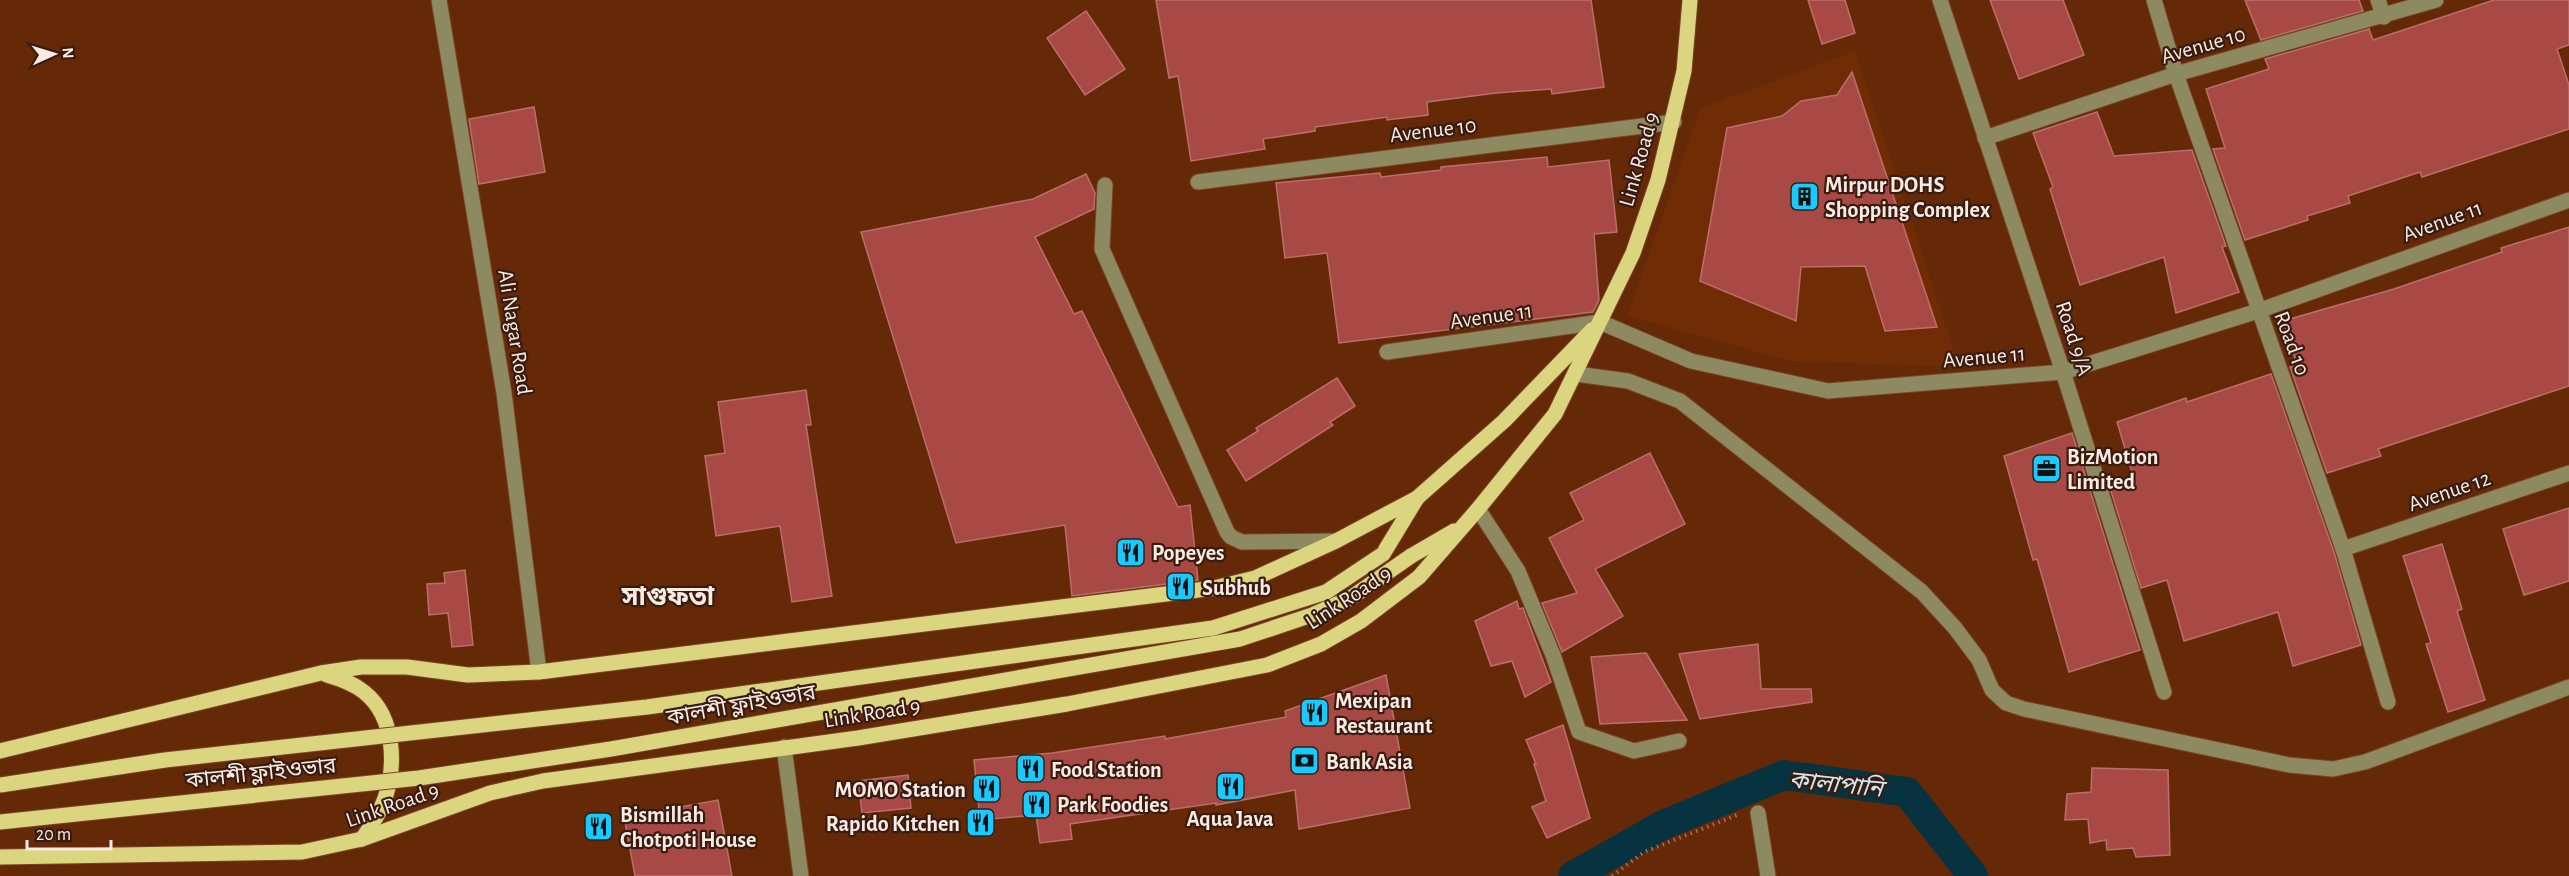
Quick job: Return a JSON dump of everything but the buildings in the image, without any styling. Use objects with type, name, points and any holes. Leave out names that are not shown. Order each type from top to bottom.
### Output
[{"type":"main road","name":"Link Road 9","points":[[0,857],[302,852],[362,839],[490,793],[543,781],[1067,704],[1267,665],[1321,644],[1361,621],[1419,577],[1555,414],[1633,253],[1658,180],[1674,122],[1684,71],[1690,0]]},
{"type":"main road","name":"Link Road 9","points":[[0,751],[321,673],[361,667],[407,667],[468,675],[539,672],[1214,588],[1255,578],[1336,541],[1417,498],[1504,421],[1600,322]]},
{"type":"main road","points":[[0,785],[165,760],[647,707],[1213,628],[1326,592],[1383,554],[1417,498]]},
{"type":"main road","name":"কালশী ফ্লাইওভার","points":[[0,822],[442,775],[611,749],[1240,639],[1312,615],[1352,597],[1411,556],[1460,528]]},
{"type":"main road","points":[[321,673],[347,681],[366,693],[382,713],[387,728],[392,753],[391,777],[382,807],[362,839]]},
{"type":"street","name":"Ali Nagar Road","points":[[439,0],[504,393],[539,672]]},
{"type":"street","name":"Road 9/A","points":[[1940,0],[2063,372],[2164,692]]},
{"type":"street","name":"Road 10","points":[[2154,0],[2176,74],[2343,549],[2388,702]]},
{"type":"street","points":[[2378,0],[2384,17]]},
{"type":"street","name":"Avenue 10","points":[[1985,138],[2176,74],[2384,17],[2436,0]]},
{"type":"street","name":"Avenue 10","points":[[1198,182],[1674,122]]},
{"type":"street","points":[[1105,185],[1102,249],[1227,532],[1231,537],[1242,542],[1336,541]]},
{"type":"street","name":"Avenue 11","points":[[1387,352],[1600,322],[1691,361],[1828,391],[2063,372],[2258,311],[2569,200]]},
{"type":"street","points":[[1576,374],[1628,381],[1680,400],[1922,592],[1955,628],[1979,660],[1992,690],[2006,703],[2289,765],[2333,769],[2366,762],[2569,687]]},
{"type":"street","name":"Avenue 12","points":[[2343,549],[2569,473]]},
{"type":"street","points":[[1478,509],[1518,571],[1553,655],[1579,732],[1634,751],[1679,741]]},
{"type":"street","points":[[784,747],[801,876]]},
{"type":"street","points":[[1758,813],[1768,876]]},
{"type":"path","points":[[1612,876],[1644,852],[1733,815],[1758,813]]},
{"type":"shaded area","points":[[1855,51],[1959,367],[1791,361],[1627,316],[1701,108]]},
{"type":"waterway","name":"কালাপানি","points":[[1573,876],[1663,825],[1784,775],[1907,792],[1973,876]]},
{"type":"place","name":"Mirpur DOHS Shopping Complex","points":[[1804,197]]},
{"type":"place","name":"BizMotion Limited","points":[[2046,469]]},
{"type":"place","name":"Popeyes","points":[[1131,552]]},
{"type":"place","name":"Subhub","points":[[1181,587]]},
{"type":"place","name":"Mexipan Restaurant","points":[[1314,713]]},
{"type":"place","name":"Bank Asia","points":[[1305,761]]},
{"type":"place","name":"Food Station","points":[[1030,769]]},
{"type":"place","name":"Aqua Java","points":[[1230,786]]},
{"type":"place","name":"MOMO Station","points":[[987,789]]},
{"type":"place","name":"Park Foodies","points":[[1036,804]]},
{"type":"place","name":"Rapido Kitchen","points":[[981,823]]},
{"type":"place","name":"Bismillah Chotpoti House","points":[[599,827]]},
{"type":"district","name":"সাগুফতা","points":[[668,596]]}]
